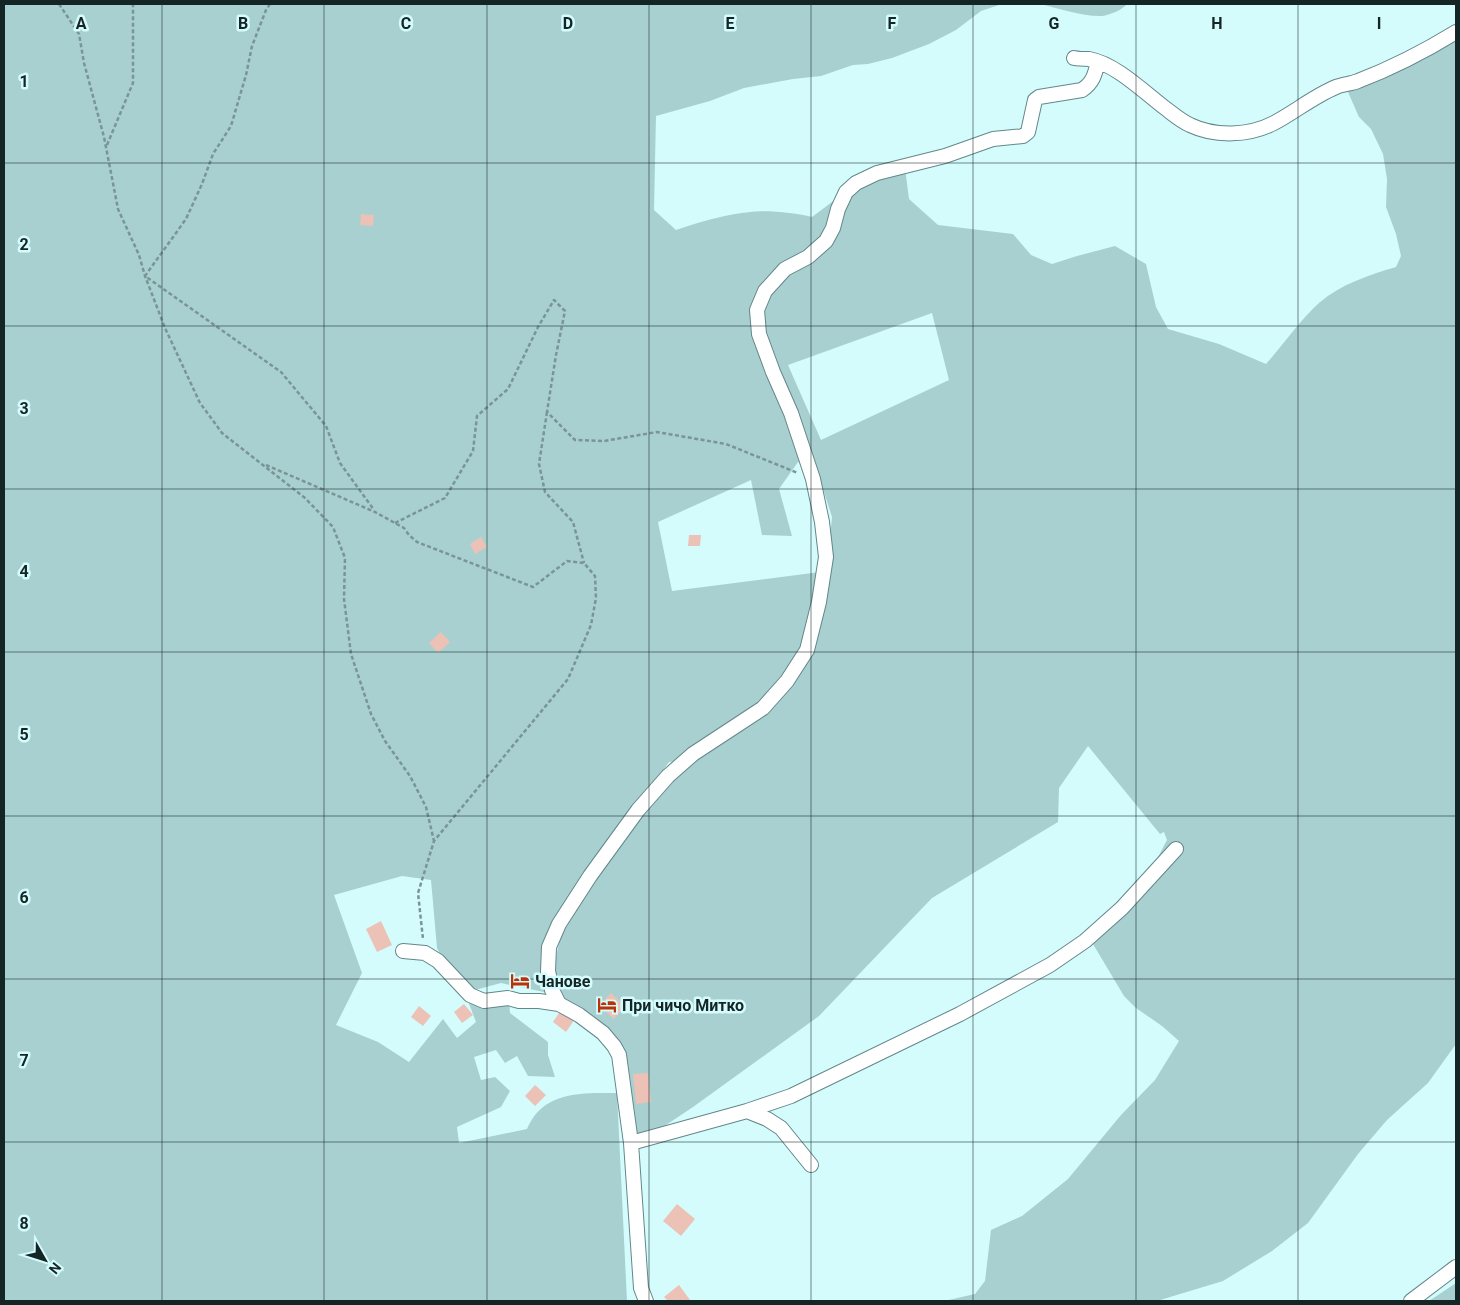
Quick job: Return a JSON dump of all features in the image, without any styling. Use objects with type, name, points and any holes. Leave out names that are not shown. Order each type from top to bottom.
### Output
[{"type":"street","points":[[1074,58],[1098,62],[1116,70],[1189,125],[1218,133],[1237,133],[1273,124],[1319,96],[1337,87],[1357,82],[1404,60],[1456,32]]},
{"type":"street","points":[[560,1004],[552,990],[548,971],[549,947],[559,924],[590,876],[638,810],[668,776],[693,754],[763,708],[787,681],[807,650],[819,602],[826,557],[822,522],[813,479],[791,413],[772,372],[759,334],[757,310],[765,291],[785,269],[808,257],[826,241],[833,228],[838,209],[846,192],[856,184],[877,173],[945,156],[993,139],[1023,136],[1028,132],[1035,100],[1039,97],[1082,90],[1093,81],[1098,62]]},
{"type":"street","points":[[631,1143],[747,1111],[791,1096],[960,1014],[1050,965],[1085,941],[1122,908],[1176,849]]},
{"type":"street","points":[[403,951],[425,953],[438,961],[470,995],[484,1002],[508,998],[519,1001],[560,1004],[579,1015],[603,1033],[614,1046],[619,1055],[631,1143],[641,1288],[646,1301]]},
{"type":"street","points":[[747,1111],[781,1128],[811,1165]]},
{"type":"street","points":[[1411,1301],[1456,1267]]},
{"type":"path","points":[[59,4],[79,34],[84,63],[106,147],[118,209],[139,255],[165,328],[200,403],[222,433],[304,498],[333,527],[345,558],[344,600],[351,654],[370,714],[385,741],[410,776],[426,807],[434,841]]},
{"type":"path","points":[[106,147],[134,83],[133,4]]},
{"type":"path","points":[[146,276],[186,219],[213,154],[231,126],[246,75],[252,46],[270,4]]},
{"type":"path","points":[[146,276],[281,372],[326,426],[340,463],[376,512]]},
{"type":"path","points":[[395,523],[445,498],[474,451],[477,416],[508,390],[538,327],[554,300],[565,311],[556,355],[539,464],[545,492],[573,522],[584,563],[595,576],[596,598],[591,625],[568,679],[434,841],[418,893],[425,953]]},
{"type":"path","points":[[547,412],[575,440],[604,441],[656,432],[726,444],[813,479]]},
{"type":"path","points":[[262,464],[376,512],[404,528],[409,536],[417,542],[533,587],[567,561],[584,563]]},
{"type":"green space","points":[[4,4],[1002,4],[981,11],[956,30],[929,44],[892,58],[868,64],[853,65],[821,76],[744,88],[710,101],[656,116],[654,210],[676,230],[723,216],[751,212],[782,212],[812,217],[836,199],[905,168],[909,199],[938,225],[1013,234],[1031,255],[1052,264],[1115,246],[1146,264],[1156,307],[1168,329],[1219,344],[1266,364],[1319,303],[1346,285],[1396,267],[1401,256],[1396,234],[1386,207],[1387,179],[1383,154],[1371,129],[1359,117],[1344,83],[1456,28],[1456,1044],[1428,1083],[1387,1120],[1358,1154],[1308,1223],[1272,1251],[1223,1281],[1157,1301],[944,1301],[975,1294],[985,1281],[991,1230],[1022,1216],[1068,1179],[1121,1115],[1155,1080],[1179,1041],[1162,1026],[1136,1008],[1124,996],[1087,934],[1157,859],[1167,840],[1164,832],[1160,834],[1088,746],[1059,788],[1058,822],[932,898],[819,1016],[693,1107],[636,1145],[638,1133],[632,1127],[617,1041],[607,1026],[569,1003],[555,987],[555,960],[561,936],[615,846],[660,791],[693,760],[669,762],[605,848],[549,935],[548,973],[544,992],[501,983],[475,990],[450,974],[437,948],[431,880],[402,876],[334,895],[362,973],[336,1025],[378,1042],[409,1062],[443,1019],[457,1038],[476,1022],[468,1001],[509,1000],[510,1013],[548,1042],[548,1055],[555,1077],[528,1076],[517,1056],[505,1063],[496,1050],[474,1057],[481,1080],[495,1077],[510,1091],[501,1107],[457,1127],[459,1143],[527,1129],[543,1107],[562,1097],[617,1093],[627,1301],[4,1301]],"holes":[[[932,313],[949,380],[821,440],[788,365]],[[798,462],[817,470],[832,517],[828,559],[820,572],[672,591],[658,522],[751,480],[762,535],[792,536],[779,489]]]},
{"type":"green space","points":[[1040,4],[1127,4],[1109,15],[1095,16]]},
{"type":"green space","points":[[1456,1283],[1456,1301],[1429,1301]]},
{"type":"building","points":[[361,214],[374,215],[373,226],[360,225]]},
{"type":"building","points":[[689,535],[701,535],[700,546],[688,546]]},
{"type":"building","points":[[481,537],[487,547],[475,554],[470,544]]},
{"type":"building","points":[[441,632],[450,642],[438,653],[429,643]]},
{"type":"building","points":[[381,921],[392,945],[377,952],[366,929]]},
{"type":"building","points":[[611,993],[625,1006],[614,1019],[599,1006]]},
{"type":"building","points":[[464,1004],[473,1015],[462,1023],[454,1012]]},
{"type":"building","points":[[419,1006],[431,1016],[423,1026],[411,1017]]},
{"type":"building","points":[[561,1010],[575,1019],[566,1032],[553,1022]]},
{"type":"building","points":[[648,1073],[651,1102],[636,1104],[633,1074]]},
{"type":"building","points":[[535,1085],[546,1095],[535,1106],[525,1096]]},
{"type":"building","points":[[677,1204],[695,1219],[681,1236],[663,1221]]},
{"type":"building","points":[[679,1285],[690,1300],[668,1301],[664,1297]]},
{"type":"place","name":"Чанове","points":[[520,981]]},
{"type":"place","name":"При чичо Митко","points":[[607,1005]]}]
